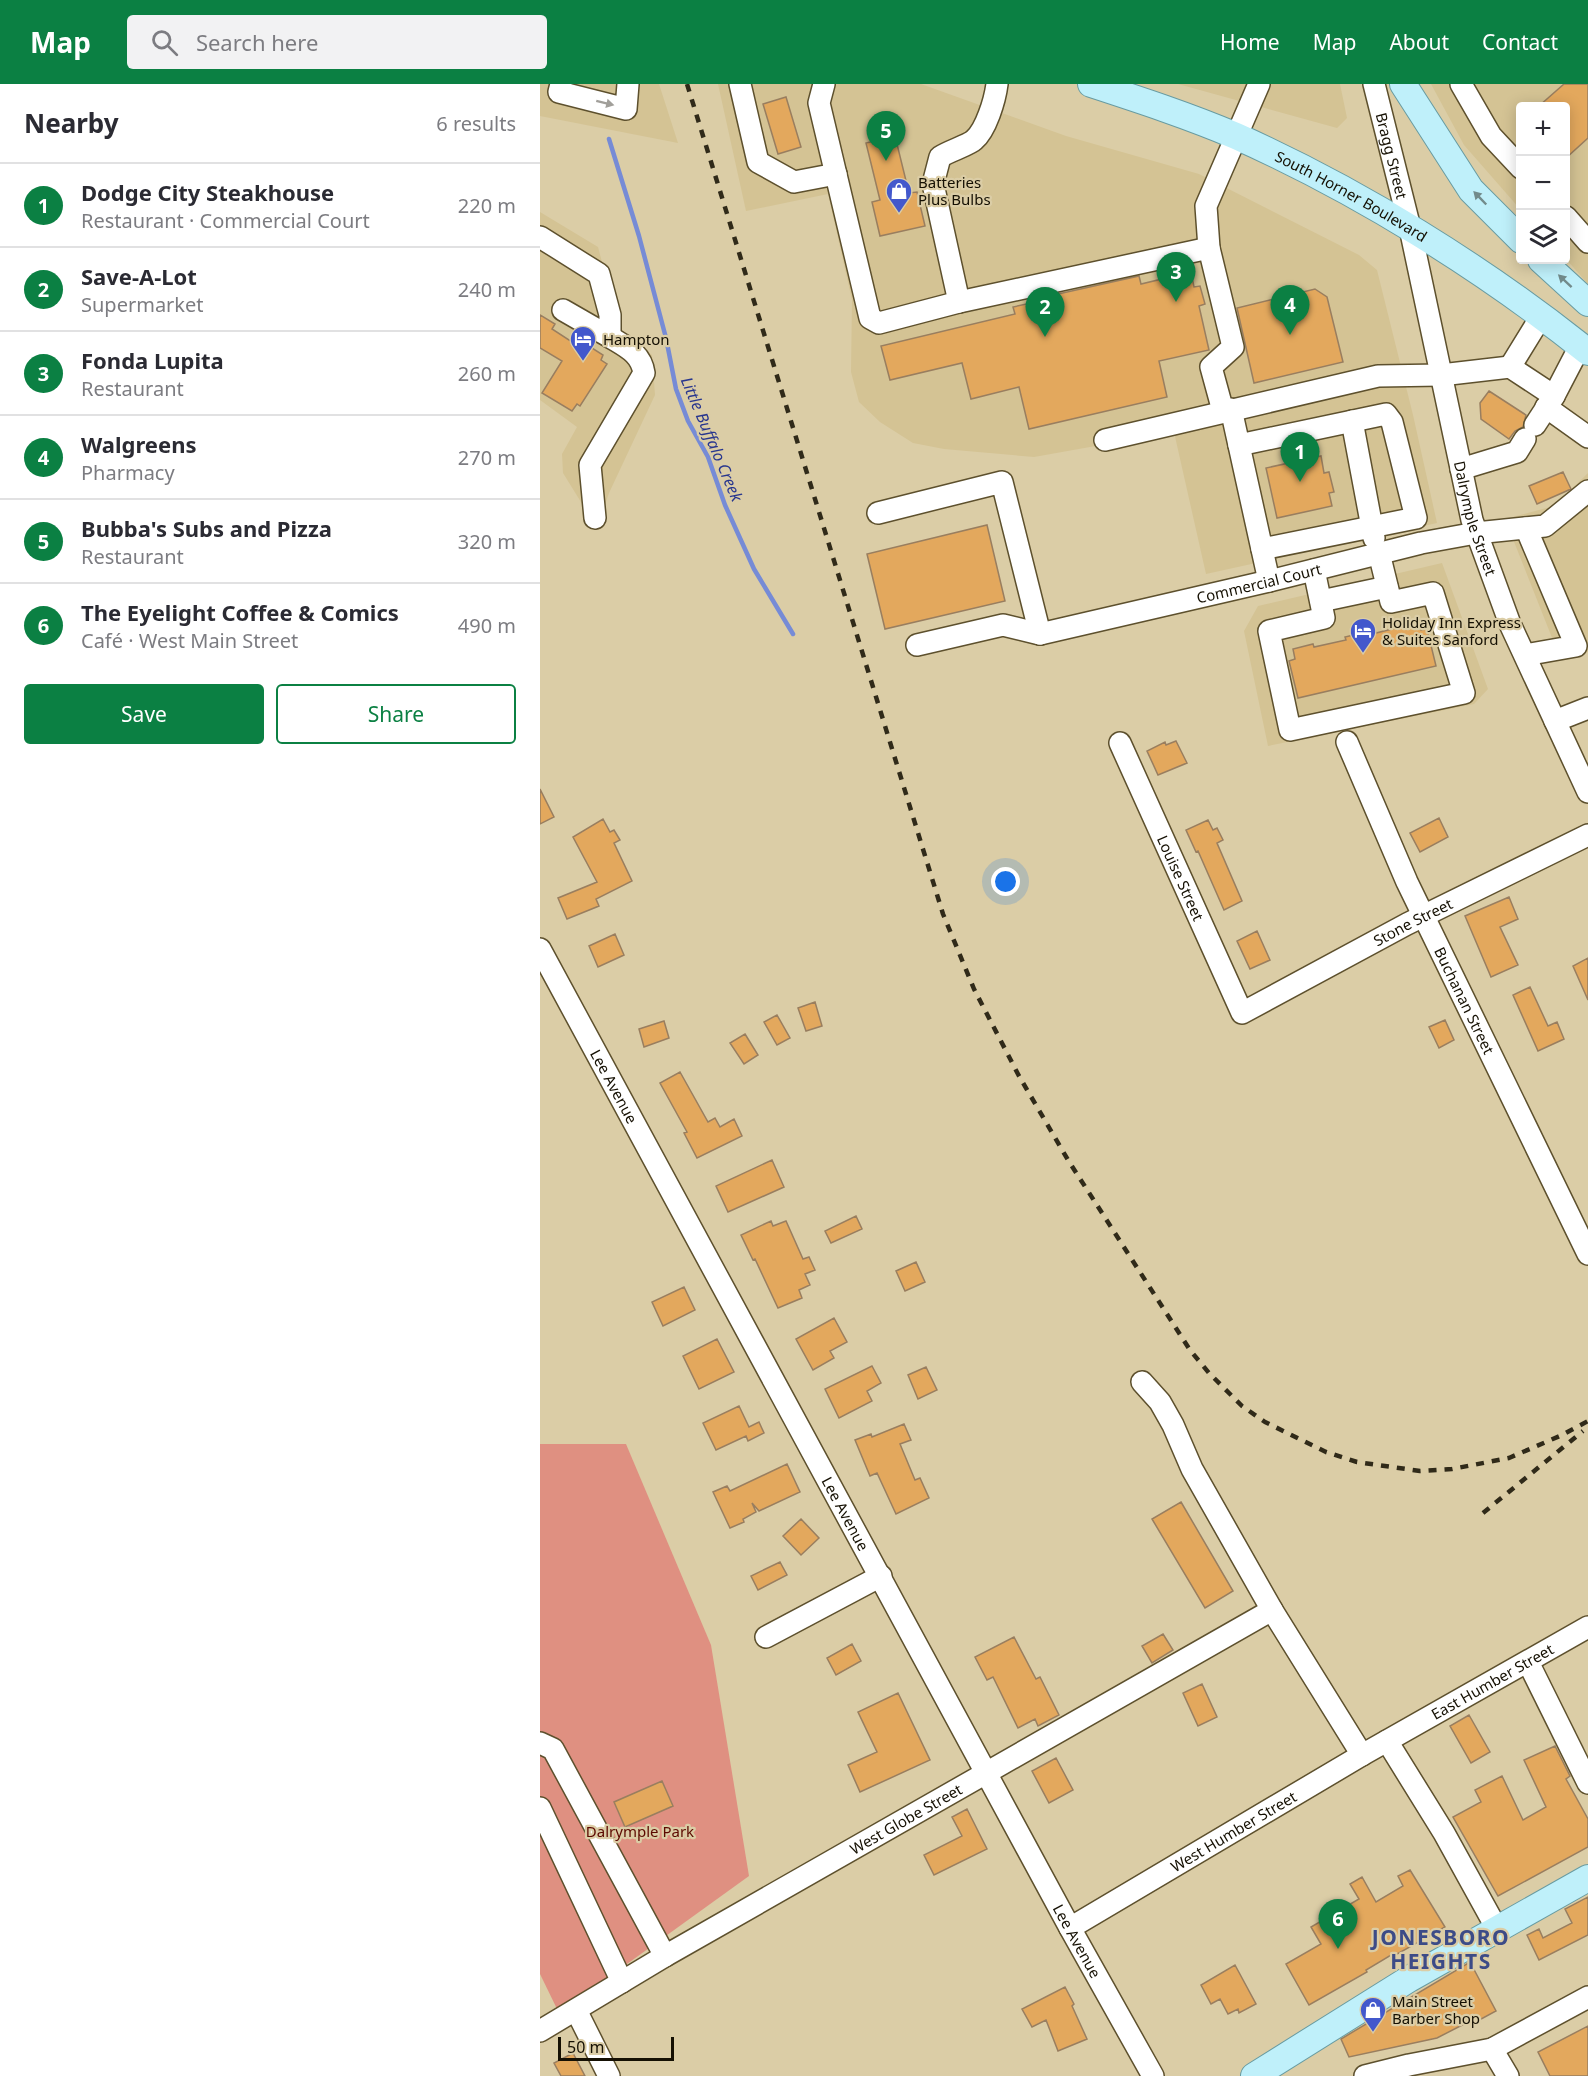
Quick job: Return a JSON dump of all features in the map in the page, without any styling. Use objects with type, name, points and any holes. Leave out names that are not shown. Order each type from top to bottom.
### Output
[{"type":"main road","name":"South Horner Boulevard","points":[[1091,84],[1157,105],[1236,136],[1341,187],[1410,228],[1542,315],[1584,349]]},
{"type":"main road","points":[[1403,84],[1472,190],[1516,235]]},
{"type":"main road","points":[[1545,264],[1588,303]]},
{"type":"main road","points":[[1261,2075],[1409,1979],[1588,1878]]},
{"type":"street","points":[[561,84],[559,92],[626,108],[627,84]]},
{"type":"street","points":[[740,84],[758,162],[794,182],[836,174]]},
{"type":"street","points":[[824,84],[819,103],[870,318],[879,323],[958,302],[1209,248]]},
{"type":"street","points":[[958,302],[933,184],[940,157],[953,149],[973,142],[983,130],[997,84]]},
{"type":"street","points":[[1259,84],[1206,206],[1209,248],[1233,347],[1211,367],[1239,445],[1269,581]]},
{"type":"street","name":"Bragg Street","points":[[1374,84],[1410,228]]},
{"type":"street","points":[[1461,84],[1491,136],[1516,163]]},
{"type":"street","points":[[1570,222],[1588,242]]},
{"type":"street","name":"Dalrymple Street","points":[[1410,228],[1476,533],[1510,624],[1588,792]]},
{"type":"street","points":[[540,237],[599,274],[610,315],[610,337]]},
{"type":"street","points":[[563,310],[636,354],[641,360],[644,373],[590,465],[595,518]]},
{"type":"street","points":[[1510,367],[1542,315]]},
{"type":"street","points":[[1461,469],[1517,452],[1584,349]]},
{"type":"street","points":[[1105,440],[1378,376],[1441,375],[1510,367],[1588,437]]},
{"type":"street","points":[[1239,445],[1386,414],[1390,417],[1421,543]]},
{"type":"street","points":[[1314,570],[1324,618],[1269,631],[1290,730],[1464,693],[1433,593],[1391,602],[1378,553],[1352,421]]},
{"type":"street","points":[[878,513],[1002,482],[1040,634],[1003,625],[917,645]]},
{"type":"street","name":"Commercial Court","points":[[1040,634],[1421,543],[1476,533],[1545,526],[1587,494]]},
{"type":"street","points":[[1262,549],[1416,518]]},
{"type":"street","points":[[1525,655],[1582,644],[1526,528]]},
{"type":"street","points":[[1321,601],[1387,587]]},
{"type":"street","points":[[1555,721],[1588,708]]},
{"type":"street","name":"Buchanan Street","points":[[1347,742],[1407,882],[1588,1254]]},
{"type":"street","name":"Louise Street","points":[[1119,743],[1242,1013]]},
{"type":"street","name":"Stone Street","points":[[1242,1013],[1407,924],[1588,835]]},
{"type":"street","name":"Lee Avenue","points":[[540,950],[1070,1928],[1153,2076]]},
{"type":"street","points":[[1142,1382],[1160,1402],[1192,1468],[1272,1610],[1362,1755]]},
{"type":"street","points":[[766,1637],[881,1576]]},
{"type":"street","name":"West Globe Street","points":[[540,2031],[665,1956],[988,1774],[1272,1610]]},
{"type":"street","name":"East Humber Street","points":[[1393,1738],[1588,1627]]},
{"type":"street","points":[[1528,1662],[1588,1783]]},
{"type":"street","points":[[1393,1738],[1499,1928]]},
{"type":"street","name":"West Humber Street","points":[[1070,1928],[1393,1738]]},
{"type":"street","points":[[540,1743],[553,1749],[665,1956]]},
{"type":"street","points":[[540,1808],[622,1982]]},
{"type":"street","points":[[1365,2076],[1492,2049],[1588,1997]]},
{"type":"street","points":[[576,2010],[609,2076]]},
{"type":"street","points":[[1492,2049],[1508,2076]]},
{"type":"shaded area","points":[[540,84],[659,84],[678,143],[540,116]]},
{"type":"shaded area","points":[[718,84],[921,84],[1066,136],[1199,174],[1359,255],[1377,270],[1437,523],[1206,574],[1174,432],[1034,457],[944,449],[913,443],[880,422],[859,402],[851,372],[852,300],[828,194],[746,211]]},
{"type":"shaded area","points":[[1178,84],[1340,84],[1347,118],[1337,128]]},
{"type":"shaded area","points":[[1431,84],[1588,84],[1588,284],[1570,264],[1570,102],[1516,102],[1516,204],[1464,145]]},
{"type":"shaded area","points":[[540,212],[598,247],[620,330],[652,355],[655,395],[609,493],[597,528],[563,473],[562,454],[577,427],[540,400]]},
{"type":"shaded area","points":[[1588,473],[1588,652],[1580,656],[1560,658],[1505,519],[1554,506]]},
{"type":"shaded area","points":[[1442,563],[1488,689],[1474,704],[1268,746],[1244,631],[1258,606]]},
{"type":"green space","name":"Dalrymple Park","points":[[540,1444],[626,1444],[711,1645],[749,1876],[559,2013],[540,1974]]},
{"type":"building","points":[[1564,84],[1588,84],[1588,138],[1570,154],[1570,102],[1544,102]]},
{"type":"building","points":[[786,97],[801,147],[778,154],[763,104]]},
{"type":"building","points":[[895,136],[909,193],[917,192],[925,226],[880,236],[872,202],[880,200],[866,143]]},
{"type":"building","points":[[1191,272],[1194,287],[1200,286],[1205,304],[1199,306],[1209,350],[1159,361],[1167,397],[1029,429],[1019,387],[971,399],[962,363],[890,380],[881,346],[1015,314],[1013,307],[1050,299],[1049,296],[1139,276],[1141,284]]},
{"type":"building","points":[[1315,289],[1327,297],[1343,362],[1254,383],[1237,308]]},
{"type":"building","name":"Hampton","points":[[540,315],[555,324],[552,329],[575,344],[578,339],[603,355],[601,360],[607,364],[580,406],[577,404],[572,411],[542,393],[562,361],[540,348]]},
{"type":"building","points":[[1489,391],[1526,415],[1523,427],[1515,431],[1509,439],[1481,419],[1480,403]]},
{"type":"building","points":[[1321,456],[1324,473],[1329,472],[1334,492],[1329,493],[1332,506],[1277,518],[1266,468]]},
{"type":"building","points":[[1563,472],[1571,489],[1537,504],[1529,486]]},
{"type":"building","points":[[987,525],[1005,601],[885,629],[867,554]]},
{"type":"building","name":"Holiday Inn Express & Suites Sanford","points":[[1419,620],[1421,630],[1427,629],[1436,666],[1298,698],[1289,661],[1295,659],[1293,649],[1346,640],[1345,637],[1375,630],[1376,633],[1400,627],[1399,624]]},
{"type":"building","points":[[1176,741],[1187,763],[1158,775],[1147,751],[1165,742],[1166,745]]},
{"type":"building","points":[[540,789],[554,817],[540,824]]},
{"type":"building","points":[[1439,818],[1448,837],[1420,852],[1410,833]]},
{"type":"building","points":[[603,819],[610,832],[614,830],[620,840],[614,843],[632,881],[596,899],[599,906],[567,919],[558,898],[597,882],[573,837]]},
{"type":"building","points":[[1208,820],[1213,830],[1217,828],[1223,840],[1217,843],[1242,901],[1224,910],[1198,851],[1196,852],[1186,830]]},
{"type":"building","points":[[1509,897],[1518,919],[1500,927],[1518,965],[1491,977],[1465,916]]},
{"type":"building","points":[[1257,931],[1270,960],[1250,969],[1237,941]]},
{"type":"building","points":[[615,934],[624,955],[598,967],[589,946]]},
{"type":"building","points":[[1588,958],[1588,1000],[1573,966]]},
{"type":"building","points":[[1530,987],[1548,1026],[1557,1022],[1564,1039],[1538,1051],[1513,995]]},
{"type":"building","points":[[815,1002],[822,1026],[806,1031],[798,1008]]},
{"type":"building","points":[[777,1015],[790,1038],[777,1045],[764,1022]]},
{"type":"building","points":[[1445,1020],[1454,1040],[1439,1048],[1429,1027]]},
{"type":"building","points":[[664,1021],[669,1038],[644,1047],[639,1029]]},
{"type":"building","points":[[745,1034],[758,1055],[744,1064],[730,1043]]},
{"type":"building","points":[[680,1072],[708,1122],[715,1118],[720,1127],[734,1119],[742,1136],[697,1158],[684,1133],[687,1132],[660,1083]]},
{"type":"building","points":[[772,1160],[784,1187],[728,1212],[716,1186]]},
{"type":"building","points":[[856,1216],[862,1229],[831,1243],[825,1231]]},
{"type":"building","points":[[771,1221],[773,1226],[786,1221],[803,1259],[809,1257],[815,1270],[805,1274],[810,1285],[799,1290],[802,1298],[778,1308],[741,1235]]},
{"type":"building","points":[[916,1262],[925,1282],[905,1291],[896,1271]]},
{"type":"building","points":[[684,1287],[695,1310],[663,1326],[652,1302]]},
{"type":"building","points":[[834,1318],[847,1342],[830,1351],[834,1358],[813,1370],[796,1339]]},
{"type":"building","points":[[717,1339],[734,1372],[699,1389],[683,1356]]},
{"type":"building","points":[[872,1366],[881,1383],[867,1391],[872,1401],[839,1418],[825,1389]]},
{"type":"building","points":[[926,1367],[937,1390],[918,1399],[908,1375]]},
{"type":"building","points":[[739,1406],[749,1427],[759,1422],[764,1433],[748,1441],[746,1436],[716,1450],[703,1423]]},
{"type":"building","points":[[904,1424],[911,1440],[900,1444],[915,1480],[920,1478],[929,1498],[896,1514],[877,1473],[870,1476],[855,1440],[871,1434],[872,1437]]},
{"type":"building","points":[[787,1464],[800,1492],[759,1511],[752,1503],[756,1512],[743,1519],[744,1522],[730,1528],[713,1492],[727,1486],[730,1491]]},
{"type":"building","points":[[1181,1502],[1233,1591],[1205,1608],[1152,1519]]},
{"type":"building","points":[[801,1519],[819,1538],[801,1555],[783,1536]]},
{"type":"building","points":[[780,1562],[787,1575],[758,1590],[751,1576]]},
{"type":"building","points":[[1163,1634],[1173,1650],[1152,1663],[1142,1646]]},
{"type":"building","points":[[1014,1637],[1036,1679],[1040,1677],[1059,1715],[1038,1726],[1035,1719],[1018,1728],[993,1677],[987,1680],[975,1657]]},
{"type":"building","points":[[852,1644],[861,1661],[836,1675],[827,1658]]},
{"type":"building","points":[[1202,1684],[1217,1717],[1198,1726],[1183,1693]]},
{"type":"building","points":[[898,1693],[930,1760],[860,1792],[848,1765],[877,1752],[858,1712]]},
{"type":"building","points":[[1469,1715],[1490,1752],[1471,1763],[1450,1726]]},
{"type":"building","points":[[1555,1746],[1570,1776],[1566,1779],[1588,1819],[1588,1847],[1498,1896],[1453,1817],[1481,1802],[1475,1790],[1502,1776],[1523,1820],[1546,1807],[1524,1760]]},
{"type":"building","points":[[1056,1758],[1073,1790],[1049,1803],[1032,1771]]},
{"type":"building","points":[[662,1781],[673,1806],[625,1827],[614,1802]]},
{"type":"building","points":[[967,1809],[987,1849],[934,1875],[924,1855],[962,1836],[952,1817]]},
{"type":"building","points":[[1410,1870],[1445,1927],[1392,1957],[1391,1955],[1366,1970],[1367,1972],[1309,2005],[1286,1964],[1321,1944],[1311,1927],[1359,1899],[1350,1884],[1362,1877],[1376,1902],[1403,1886],[1398,1876]]},
{"type":"building","points":[[1588,1897],[1588,1935],[1539,1960],[1527,1935],[1539,1929],[1543,1938],[1572,1923],[1565,1909]]},
{"type":"building","points":[[1470,1962],[1496,2011],[1472,2024],[1470,2021],[1437,2038],[1349,2057],[1341,2039]]},
{"type":"building","points":[[1235,1965],[1256,2004],[1239,2013],[1238,2009],[1228,2014],[1220,1999],[1211,2004],[1201,1985]]},
{"type":"building","points":[[1065,1987],[1087,2039],[1058,2051],[1046,2020],[1032,2027],[1022,2009]]},
{"type":"building","points":[[1588,2026],[1588,2076],[1550,2076],[1538,2052]]},
{"type":"building","points":[[573,2053],[585,2076],[561,2076],[554,2063]]},
{"type":"waterway","name":"Little Buffalo Creek","points":[[609,139],[639,236],[666,338],[676,389],[688,421],[708,457],[725,505],[754,569],[793,634]]},
{"type":"railway","points":[[687,84],[943,914],[974,989],[1019,1076],[1068,1160],[1190,1350],[1242,1406],[1265,1422],[1326,1452],[1357,1462],[1420,1471],[1452,1469],[1509,1458],[1588,1421]]},
{"type":"railway","points":[[1483,1513],[1583,1431]]},
{"type":"place","name":"Bubba's Subs and Pizza","points":[[886,161]]},
{"type":"place","name":"Batteries Plus Bulbs","points":[[899,214]]},
{"type":"place","name":"Fonda Lupita","points":[[1176,302]]},
{"type":"place","name":"Walgreens","points":[[1290,335]]},
{"type":"place","name":"Save-A-Lot","points":[[1045,337]]},
{"type":"place","name":"Hampton","points":[[583,362]]},
{"type":"place","name":"Dodge City Steakhouse","points":[[1300,482]]},
{"type":"place","name":"Holiday Inn Express & Suites Sanford","points":[[1363,654]]},
{"type":"place","name":"The Eyelight Coffee & Comics","points":[[1338,1949]]},
{"type":"place","name":"Main Street Barber Shop","points":[[1373,2033]]},
{"type":"district","name":"JONESBORO HEIGHTS","points":[[1441,1949]]}]
